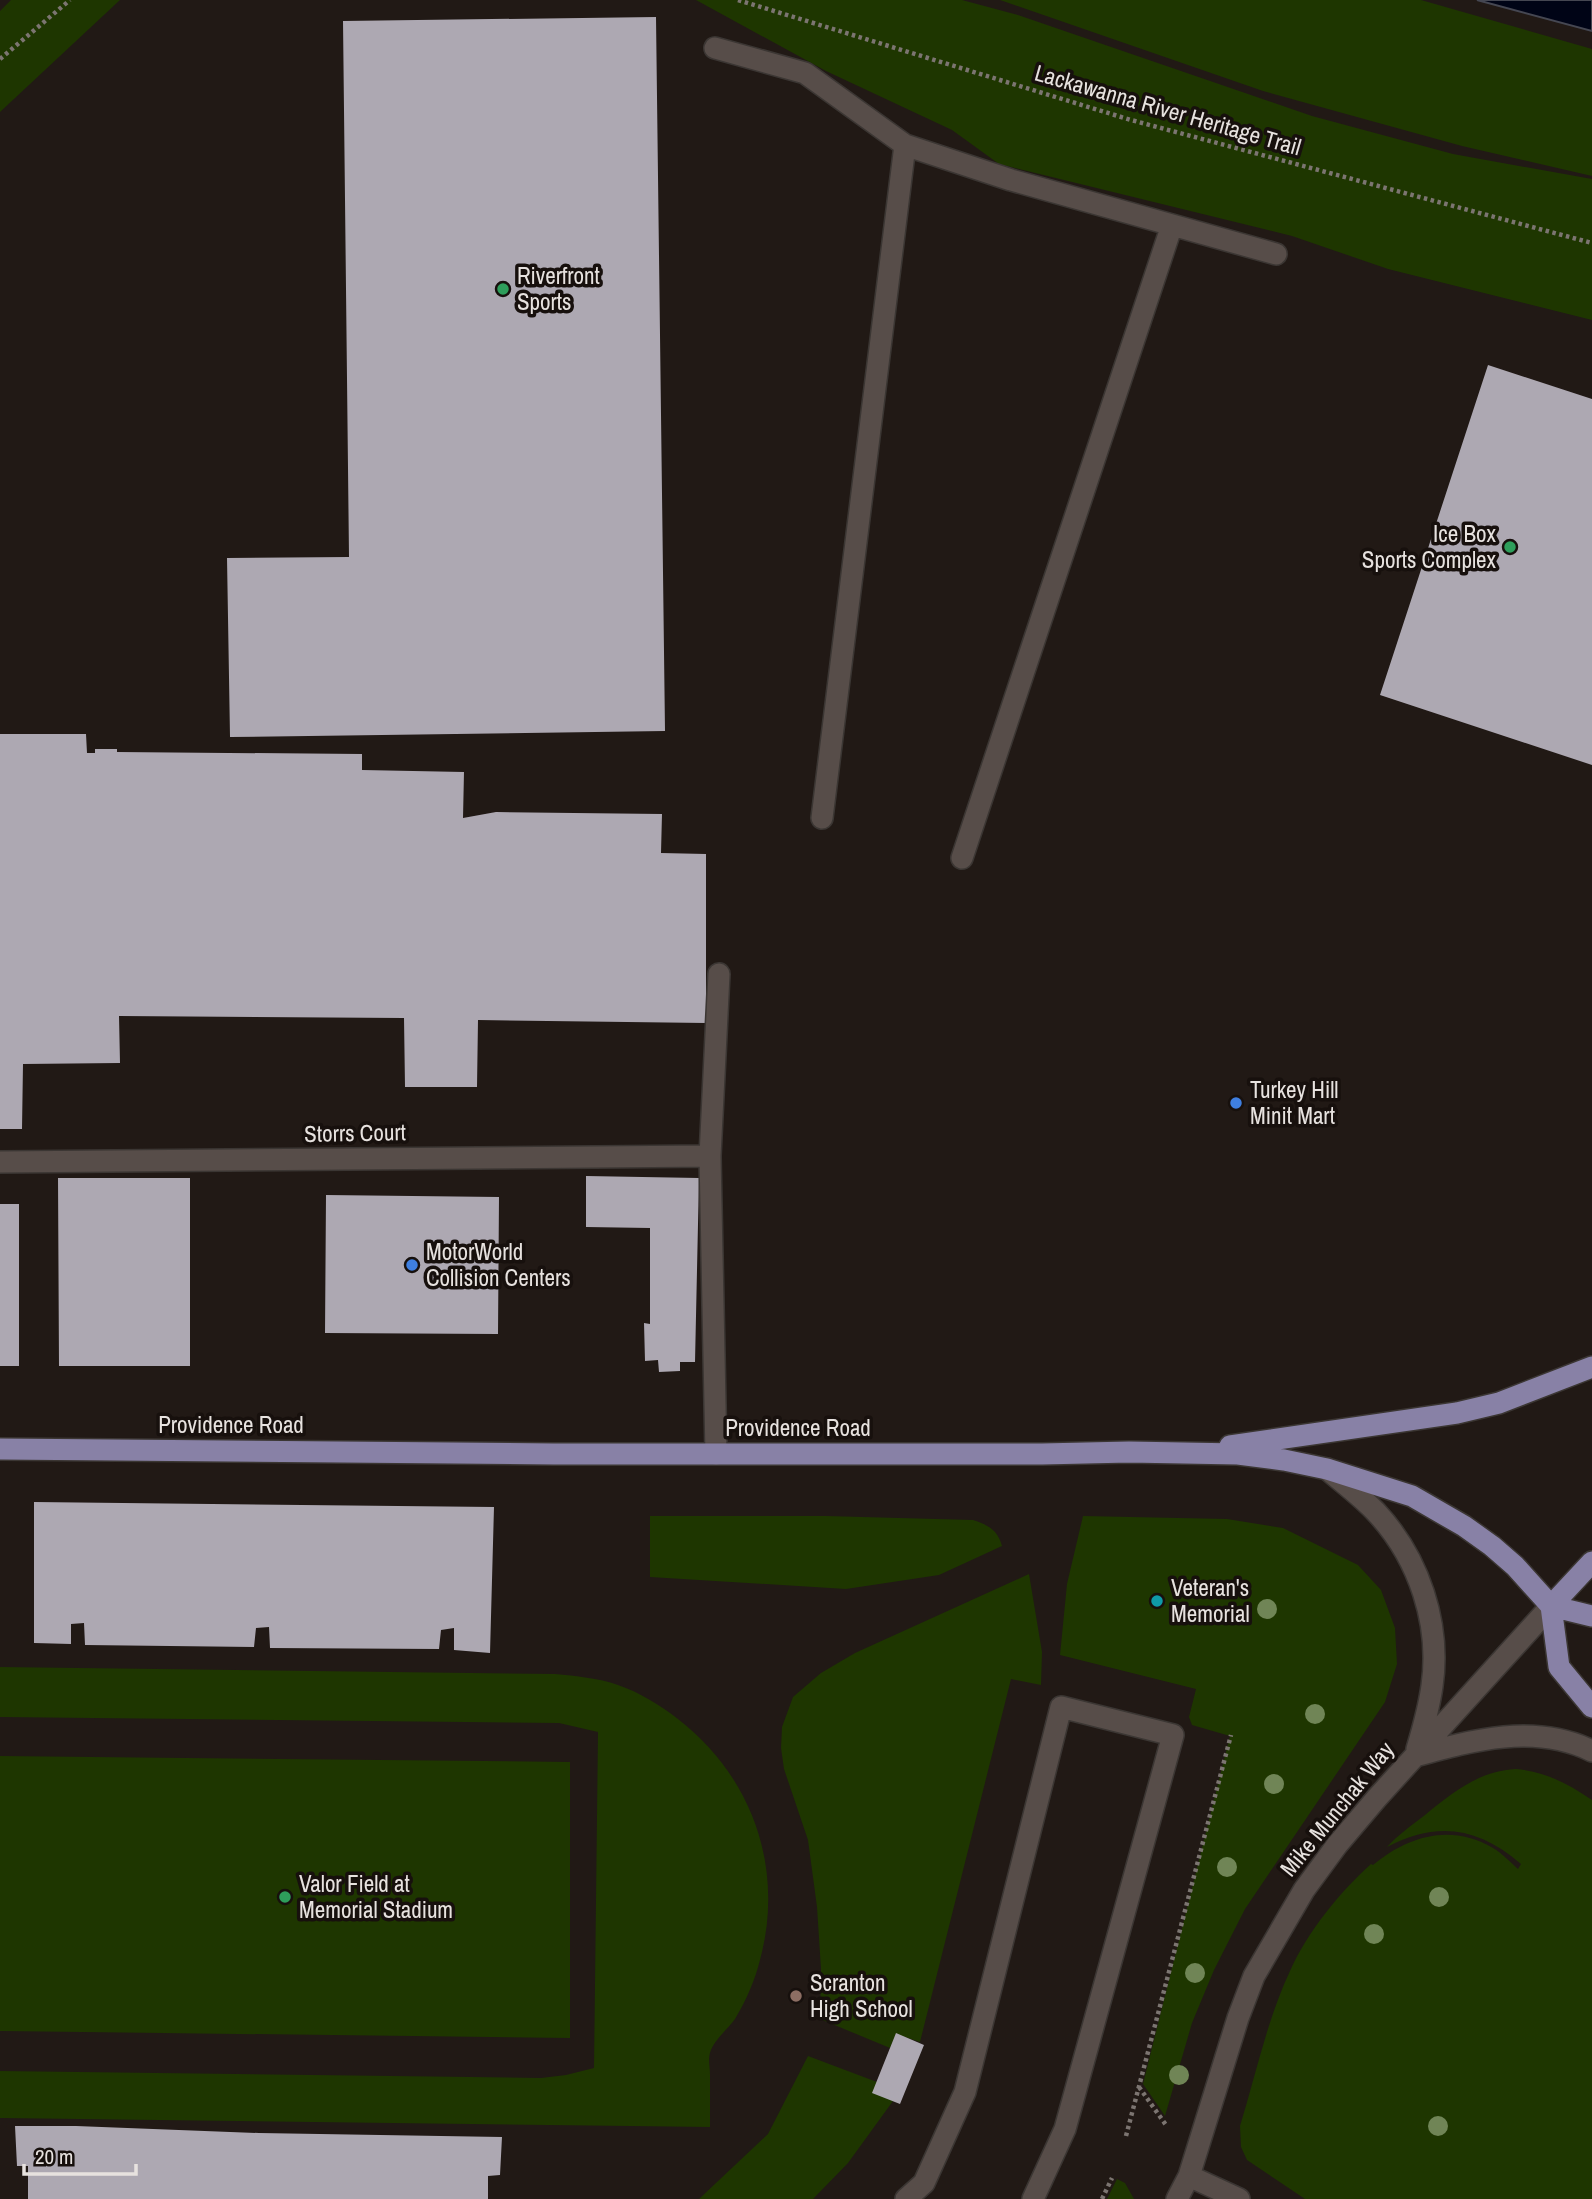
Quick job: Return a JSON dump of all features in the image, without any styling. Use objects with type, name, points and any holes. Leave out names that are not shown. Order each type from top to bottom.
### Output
[{"type":"main road","points":[[1186,1452],[1457,1413],[1524,1395],[1592,1367]]},
{"type":"main road","name":"Providence Road","points":[[0,1449],[716,1454],[1186,1452],[1272,1458],[1327,1469],[1412,1496],[1464,1526],[1515,1566],[1551,1606]]},
{"type":"main road","points":[[1551,1606],[1592,1562]]},
{"type":"main road","points":[[1551,1606],[1592,1616]]},
{"type":"main road","points":[[1551,1606],[1559,1667],[1592,1706]]},
{"type":"lane","points":[[715,48],[804,74],[905,145],[1011,180],[1276,254]]},
{"type":"lane","points":[[822,818],[905,145]]},
{"type":"lane","points":[[961,858],[1172,225]]},
{"type":"lane","points":[[716,1454],[710,1156],[719,974]]},
{"type":"lane","name":"Storrs Court","points":[[0,1163],[710,1156]]},
{"type":"lane","points":[[1327,1469],[1375,1510],[1397,1537],[1413,1566],[1425,1597],[1433,1630],[1433,1684],[1415,1756],[1464,1742],[1498,1737],[1553,1738],[1592,1751]]},
{"type":"lane","name":"Mike Munchak Way","points":[[1177,2199],[1189,2176],[1238,2018],[1254,1976],[1275,1935],[1304,1889],[1337,1845],[1551,1606]]},
{"type":"lane","points":[[906,2199],[924,2183],[965,2092],[1061,1707],[1173,1735],[1065,2129],[1033,2199]]},
{"type":"lane","points":[[1189,2176],[1239,2199]]},
{"type":"path","points":[[0,59],[70,0]]},
{"type":"path","name":"Lackawanna River Heritage Trail","points":[[738,0],[1131,120],[1592,243]]},
{"type":"path","points":[[1126,2136],[1231,1735]]},
{"type":"path","points":[[1139,2086],[1166,2125]]},
{"type":"path","points":[[1102,2199],[1112,2178]]},
{"type":"green space","points":[[11,0],[120,0],[0,112],[0,11]]},
{"type":"green space","points":[[696,0],[962,0],[1018,15],[1312,116],[1453,154],[1592,179],[1592,320],[1388,269],[1292,236],[999,164],[952,130],[826,71]]},
{"type":"green space","points":[[1000,0],[1421,0],[1592,49],[1592,176],[1462,146],[1263,91]]},
{"type":"green space","points":[[650,1516],[826,1516],[973,1520],[992,1529],[1002,1546],[939,1575],[846,1589],[650,1577]]},
{"type":"green space","points":[[1083,1516],[1227,1519],[1283,1528],[1358,1565],[1381,1590],[1395,1628],[1397,1664],[1385,1702],[1245,1909],[1214,1970],[1192,2023],[1165,2116],[1143,2084],[1230,1736],[1192,1725],[1189,1717],[1196,1689],[1060,1655],[1067,1584]]},
{"type":"green space","points":[[1029,1574],[1042,1652],[1041,1685],[1011,1679],[920,2042],[896,2034],[890,2048],[820,2019],[821,1969],[817,1907],[808,1840],[784,1769],[782,1727],[793,1697],[821,1673],[855,1653]]},
{"type":"green space","points":[[0,1667],[555,1674],[610,1683],[634,1691],[657,1704],[704,1742],[726,1768],[743,1796],[756,1826],[765,1858],[767,1926],[753,1983],[739,2012],[710,2053],[710,2127],[0,2118],[0,2071],[541,2078],[594,2068],[598,1732],[559,1723],[0,1717]]},
{"type":"green space","name":"Valor Field at Memorial Stadium","points":[[0,1756],[570,1762],[570,2038],[0,2031]]},
{"type":"green space","points":[[1516,1769],[1556,1779],[1592,1800],[1592,2199],[1305,2199],[1247,2160],[1241,2147],[1240,2126],[1268,2028],[1297,1956],[1315,1927],[1347,1887],[1371,1864],[1415,1840],[1446,1835],[1477,1840],[1503,1855],[1518,1869],[1521,1864],[1489,1842],[1457,1832],[1423,1833],[1387,1847],[1400,1834],[1467,1784],[1490,1774]]},
{"type":"green space","points":[[808,2056],[877,2082],[893,2101],[848,2163],[813,2199],[699,2199],[768,2134]]},
{"type":"green space","points":[[1117,2179],[1125,2183],[1134,2199],[1107,2199]]},
{"type":"water","points":[[1477,0],[1592,0],[1592,31]]},
{"type":"building","name":"Riverfront Sports","points":[[656,17],[665,731],[230,737],[227,558],[349,557],[343,21]]},
{"type":"building","name":"Ice Box Sports Complex","points":[[1488,365],[1592,399],[1592,765],[1380,695]]},
{"type":"building","points":[[0,734],[86,734],[87,753],[95,753],[95,749],[117,749],[117,752],[362,754],[362,770],[464,772],[463,818],[496,812],[662,814],[661,853],[706,854],[706,1023],[478,1020],[477,1087],[405,1087],[404,1018],[119,1016],[120,1063],[23,1064],[22,1129],[0,1129]]},
{"type":"building","points":[[586,1176],[699,1178],[695,1362],[680,1362],[680,1371],[659,1372],[658,1360],[645,1361],[644,1323],[650,1324],[650,1228],[586,1227]]},
{"type":"building","points":[[58,1178],[190,1178],[190,1366],[59,1366]]},
{"type":"building","name":"MotorWorld Collision Centers","points":[[326,1195],[499,1197],[498,1334],[325,1333]]},
{"type":"building","points":[[0,1204],[19,1204],[19,1366],[0,1366]]},
{"type":"building","points":[[34,1502],[494,1507],[490,1653],[454,1650],[454,1628],[441,1630],[439,1649],[270,1648],[269,1627],[256,1628],[254,1647],[85,1645],[84,1623],[71,1624],[71,1644],[34,1643]]},
{"type":"building","points":[[896,2033],[924,2045],[900,2104],[872,2093]]},
{"type":"building","points":[[15,2126],[502,2137],[500,2175],[488,2176],[488,2199],[28,2199],[28,2166],[17,2166]]},
{"type":"place","name":"Riverfront Sports","points":[[503,289]]},
{"type":"place","name":"Ice Box Sports Complex","points":[[1510,547]]},
{"type":"place","name":"Turkey Hill Minit Mart","points":[[1236,1103]]},
{"type":"place","name":"MotorWorld Collision Centers","points":[[412,1265]]},
{"type":"place","name":"Veteran's Memorial","points":[[1157,1601]]},
{"type":"place","name":"Valor Field at Memorial Stadium","points":[[285,1897]]},
{"type":"place","name":"Scranton High School","points":[[796,1996]]}]
